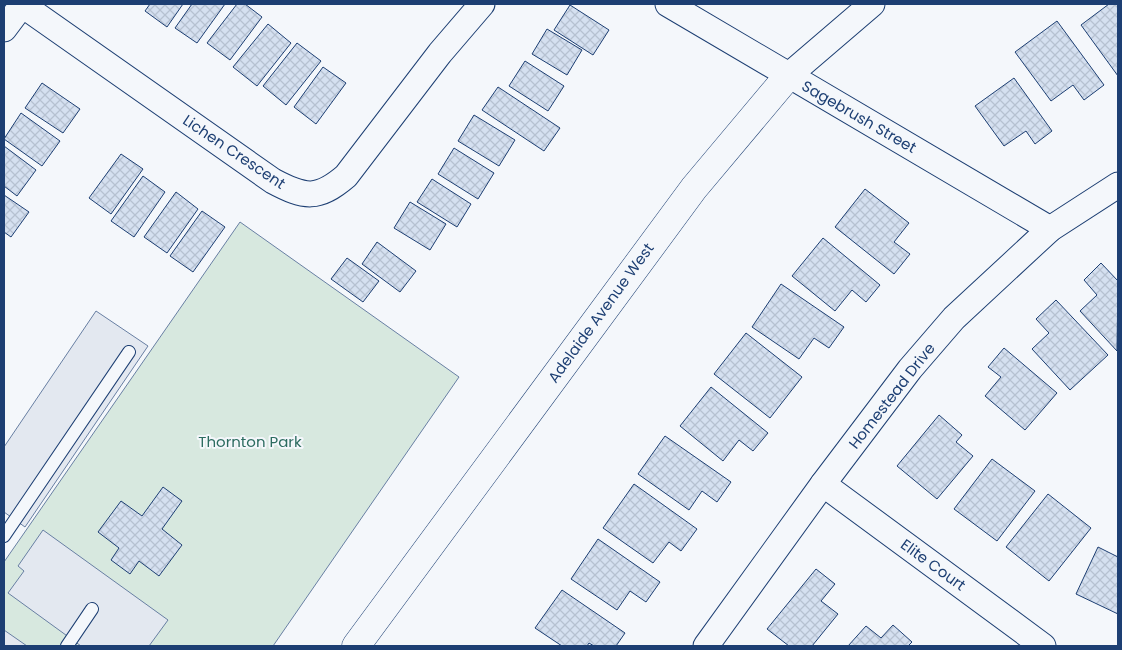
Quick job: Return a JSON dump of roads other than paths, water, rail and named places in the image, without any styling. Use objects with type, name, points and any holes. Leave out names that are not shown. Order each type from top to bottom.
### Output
[{"type":"street","name":"Lichen Crescent","points":[[21,4],[273,181],[293,192],[311,194],[330,190],[346,176],[440,53],[482,4]]},
{"type":"street","points":[[4,29],[21,4]]},
{"type":"street","name":"Sagebrush Street","points":[[668,4],[1050,229]]},
{"type":"street","name":"Adelaide Avenue West","points":[[356,646],[694,188],[788,76],[872,4]]},
{"type":"street","name":"Homestead Drive","points":[[706,646],[823,484],[910,369],[954,318],[1050,229],[1118,186]]},
{"type":"street","name":"Elite Court","points":[[823,484],[1043,646]]},
{"type":"lane","points":[[4,536],[129,352]]},
{"type":"lane","points":[[67,646],[92,609]]},
{"type":"park label","name":"Thornton Park","points":[[250,442]]}]
